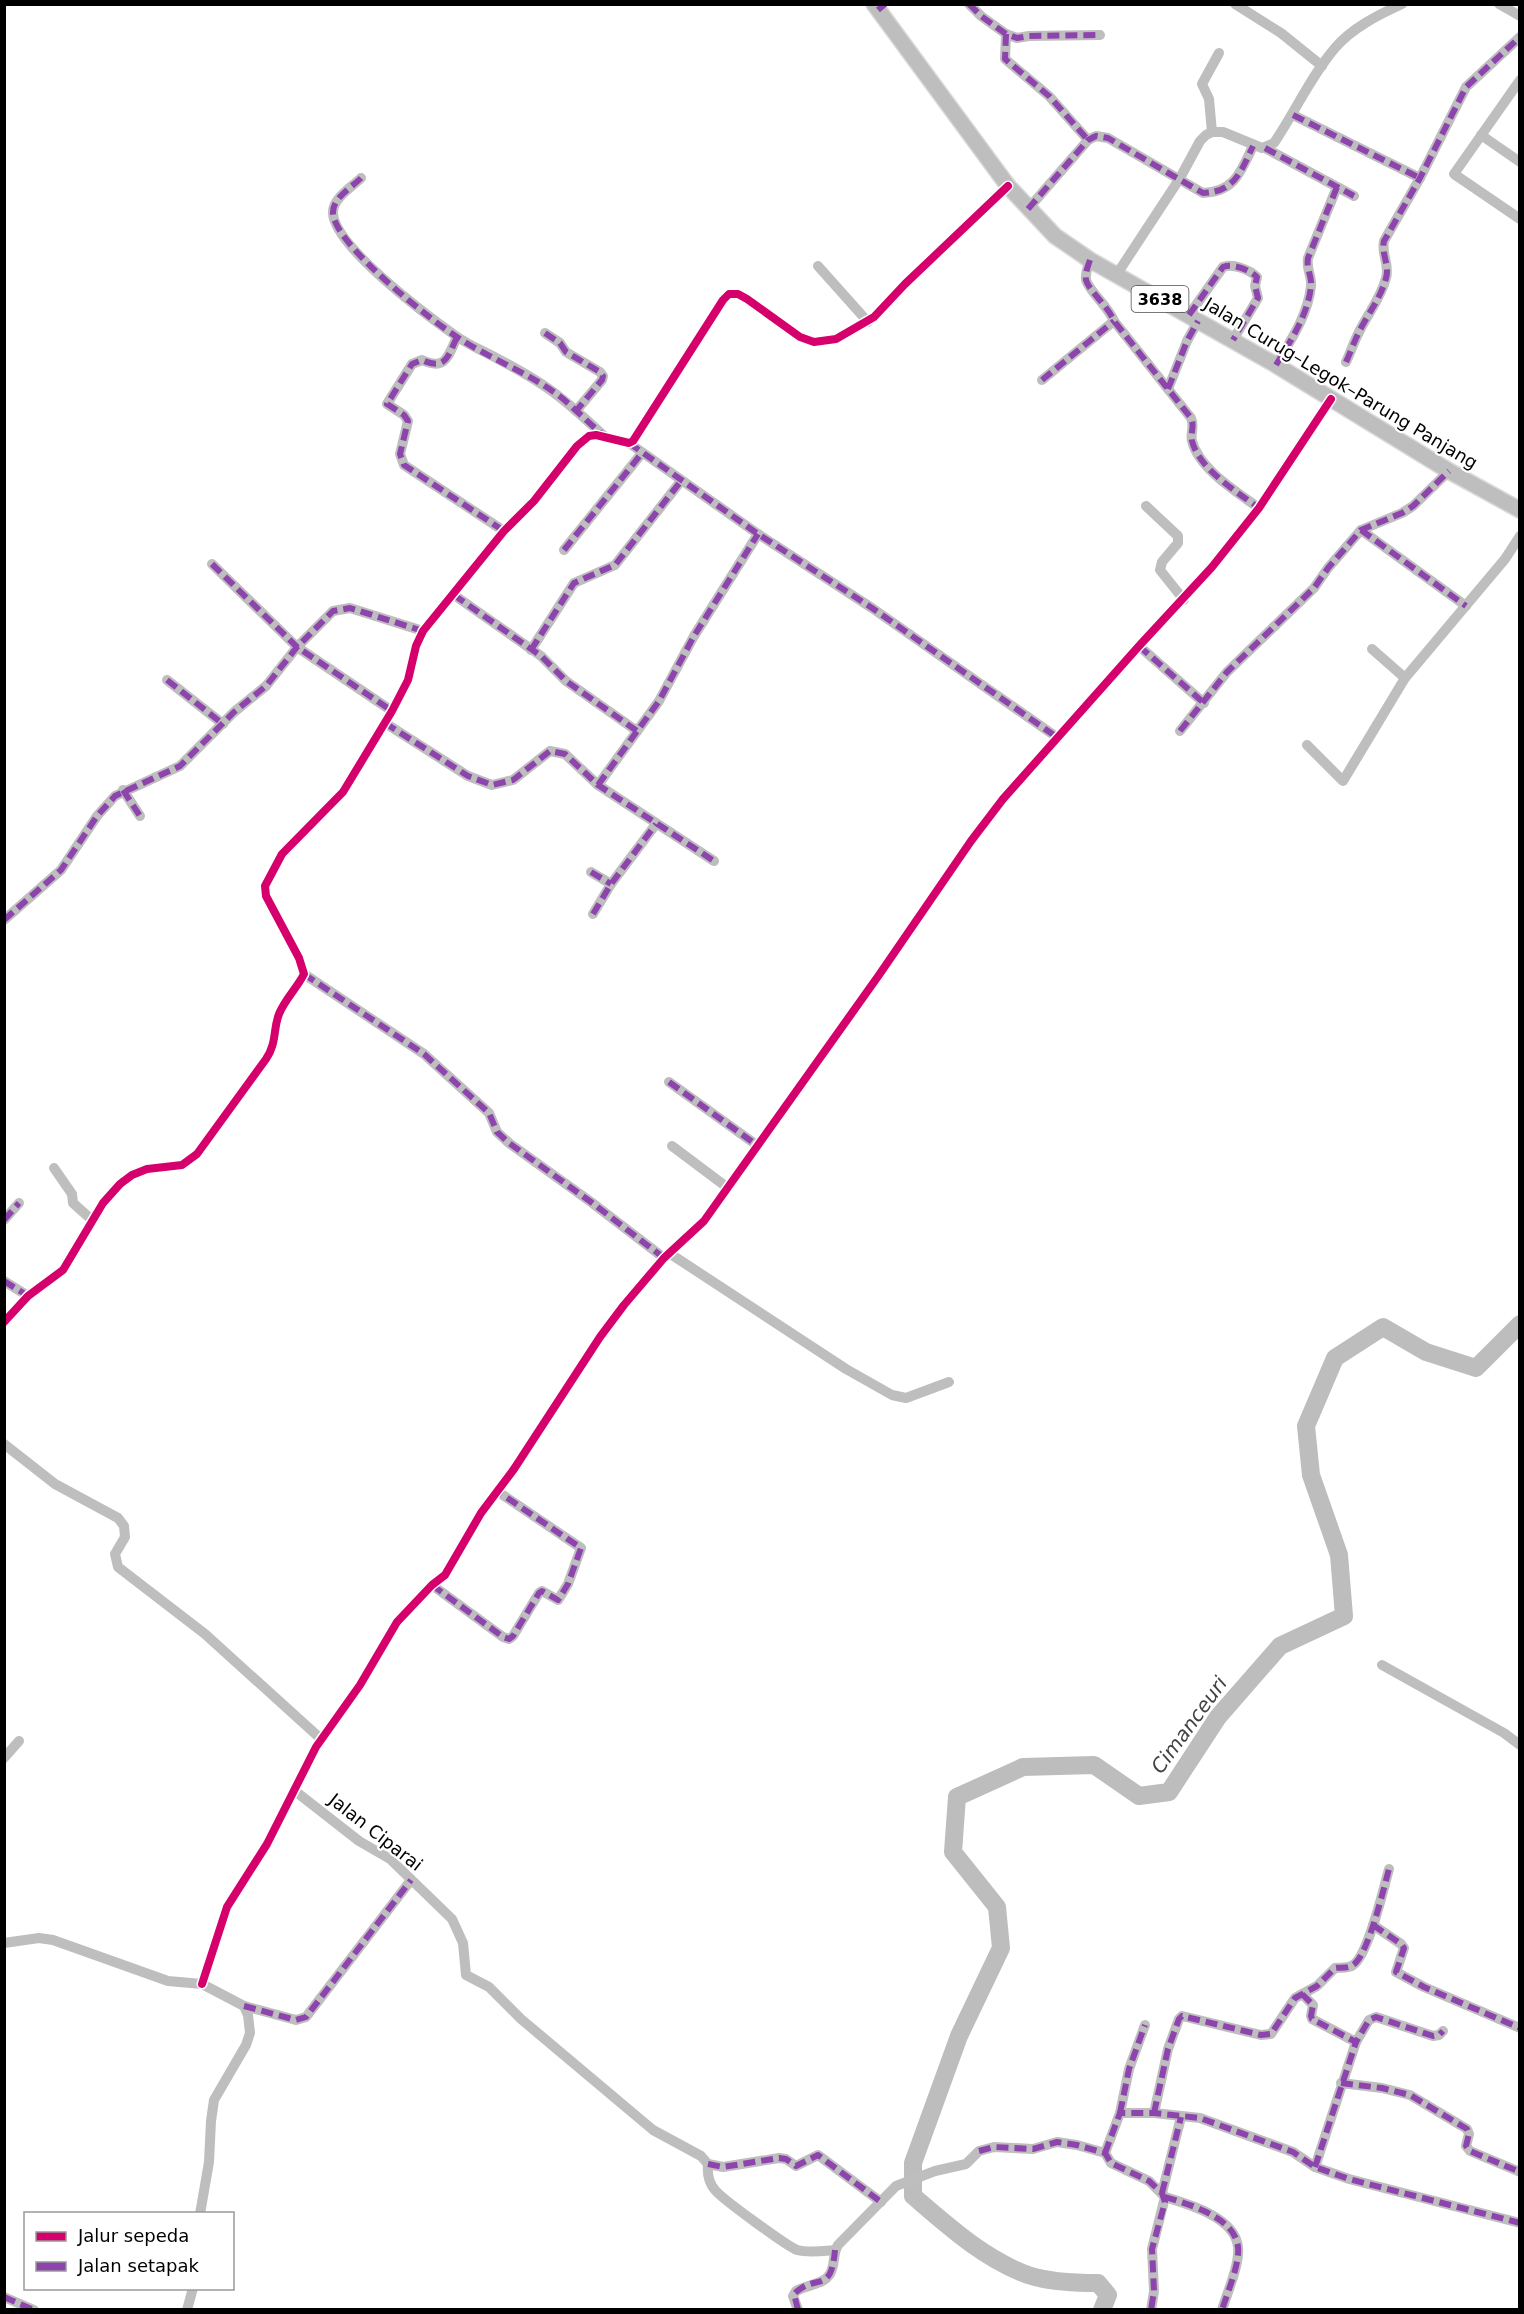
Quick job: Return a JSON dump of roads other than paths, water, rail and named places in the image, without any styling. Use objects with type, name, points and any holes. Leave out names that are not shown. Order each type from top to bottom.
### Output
[{"type":"main road","name":"Jalan Curug–Legok–Parung Panjang","points":[[879,6],[1008,186],[1055,236],[1090,260],[1233,340],[1449,471],[1520,510]]},
{"type":"street","points":[[969,4],[1006,34],[1019,38],[1100,35]]},
{"type":"street","points":[[1235,4],[1281,33],[1322,66]]},
{"type":"street","points":[[1265,148],[1274,143],[1336,47],[1356,29],[1402,4]]},
{"type":"street","points":[[1499,4],[1520,16]]},
{"type":"street","points":[[1006,34],[1005,59],[1049,96],[1088,141]]},
{"type":"street","points":[[1346,363],[1355,339],[1376,305],[1386,281],[1388,268],[1383,250],[1384,241],[1466,87],[1520,38]]},
{"type":"street","points":[[1212,132],[1209,99],[1203,84],[1219,53]]},
{"type":"street","points":[[1520,80],[1454,174],[1520,219]]},
{"type":"street","points":[[1509,95],[1520,102]]},
{"type":"street","points":[[1293,115],[1420,177]]},
{"type":"street","points":[[1117,274],[1180,178],[1200,141],[1212,132],[1223,132],[1253,146],[1265,148],[1354,196]]},
{"type":"street","points":[[1481,135],[1520,162]]},
{"type":"street","points":[[1028,209],[1088,141],[1096,136],[1108,138],[1203,193],[1227,188],[1240,172],[1253,146]]},
{"type":"street","points":[[361,178],[338,199],[333,210],[334,221],[340,232],[370,268],[456,337],[525,373],[562,399],[603,435]]},
{"type":"street","points":[[629,443],[645,423],[729,294],[738,294],[747,299],[784,327],[814,342],[836,339],[868,322],[918,270],[1008,186]]},
{"type":"street","points":[[1276,365],[1302,321],[1311,284],[1308,258],[1337,187]]},
{"type":"street","points":[[1090,260],[1086,273],[1087,281],[1110,310],[1114,321],[1191,418],[1194,427],[1192,441],[1208,467],[1259,508]]},
{"type":"street","points":[[818,266],[868,322]]},
{"type":"street","points":[[1168,389],[1187,341],[1193,318],[1223,267],[1233,266],[1257,277],[1255,286],[1258,298],[1233,340]]},
{"type":"street","points":[[1042,380],[1114,321]]},
{"type":"street","points":[[545,333],[560,343],[566,352],[603,376],[576,411]]},
{"type":"street","points":[[456,337],[446,359],[439,365],[423,360],[412,364],[387,404],[404,415],[408,421],[400,454],[404,465],[504,531]]},
{"type":"street","points":[[202,1984],[227,1907],[262,1852],[295,1791],[308,1760],[354,1693],[397,1622],[432,1585],[445,1575],[481,1513],[519,1461],[600,1337],[667,1255],[704,1221],[971,841],[1003,799],[1212,567],[1259,508],[1330,399]]},
{"type":"street","points":[[949,1382],[906,1398],[892,1395],[846,1369],[667,1255],[509,1143],[497,1132],[489,1113],[424,1054],[304,974],[299,958],[269,904],[265,886],[274,865],[288,846],[343,792],[408,680],[416,646],[423,631],[504,531],[534,501],[577,446],[589,436],[603,435],[629,443],[758,534],[872,608],[1058,738]]},
{"type":"street","points":[[564,550],[642,453]]},
{"type":"street","points":[[1180,731],[1236,662],[1314,588],[1328,568],[1362,530],[1413,506],[1449,471]]},
{"type":"street","points":[[531,650],[574,583],[615,565],[681,481]]},
{"type":"street","points":[[1146,506],[1178,536],[1178,543],[1162,562],[1160,570],[1184,600]]},
{"type":"street","points":[[1362,530],[1466,606]]},
{"type":"street","points":[[598,785],[659,702],[694,636],[758,534]]},
{"type":"street","points":[[1307,745],[1343,781],[1405,678],[1505,559],[1520,536]]},
{"type":"street","points":[[212,564],[297,647],[392,711]]},
{"type":"street","points":[[454,595],[552,665],[566,681],[637,731]]},
{"type":"street","points":[[4,920],[61,870],[104,807],[123,790],[180,766],[222,724],[266,686],[297,647],[327,616],[339,609],[350,608],[423,631]]},
{"type":"street","points":[[1139,646],[1204,703]]},
{"type":"street","points":[[1372,649],[1405,678]]},
{"type":"street","points":[[166,680],[222,724]]},
{"type":"street","points":[[385,723],[479,782],[498,785],[513,780],[544,754],[557,751],[565,754],[598,785],[714,861]]},
{"type":"street","points":[[123,790],[140,816]]},
{"type":"street","points":[[593,914],[611,884],[656,824]]},
{"type":"street","points":[[591,872],[611,884]]},
{"type":"street","points":[[4,1322],[28,1296],[63,1270],[103,1203],[120,1184],[132,1175],[147,1169],[182,1165],[197,1154],[271,1052],[278,1018],[304,974]]},
{"type":"street","points":[[669,1082],[758,1146]]},
{"type":"street","points":[[672,1146],[728,1188]]},
{"type":"street","points":[[54,1168],[72,1194],[73,1203],[92,1220]]},
{"type":"street","points":[[4,1220],[19,1203]]},
{"type":"street","points":[[4,1281],[28,1296]]},
{"type":"street","points":[[4,1444],[55,1484],[118,1518],[126,1531],[115,1554],[118,1567],[205,1634],[321,1739]]},
{"type":"street","points":[[432,1585],[502,1637],[509,1639],[539,1593],[542,1592],[558,1599],[564,1591],[581,1548],[497,1491]]},
{"type":"street","points":[[1382,1665],[1504,1732],[1520,1744]]},
{"type":"street","points":[[4,1758],[19,1741]]},
{"type":"street","name":"Jalan Ciparai","points":[[295,1791],[325,1812],[359,1841],[390,1859],[452,1919],[463,1943],[466,1975],[489,1987],[521,2019],[653,2130],[706,2159],[708,2164]]},
{"type":"street","points":[[1154,2113],[1168,2049],[1180,2017],[1268,2036],[1274,2031],[1291,2003],[1317,1986],[1335,1968],[1354,1965],[1373,1925],[1389,1869]]},
{"type":"street","points":[[4,1943],[45,1938],[168,1981],[202,1984],[244,2006],[296,2020],[306,2017],[411,1880]]},
{"type":"street","points":[[1373,1925],[1404,1948],[1396,1972],[1424,1987],[1520,2028]]},
{"type":"street","points":[[1302,1994],[1313,2005],[1312,2019],[1356,2042]]},
{"type":"street","points":[[200,2212],[210,2162],[214,2100],[250,2033],[248,2015],[244,2006]]},
{"type":"street","points":[[1315,2167],[1356,2042],[1369,2020],[1376,2017],[1433,2036],[1439,2036],[1443,2031]]},
{"type":"street","points":[[1105,2153],[1120,2113],[1129,2069],[1145,2025]]},
{"type":"street","points":[[1341,2084],[1382,2088],[1410,2096],[1467,2129],[1469,2134],[1466,2146],[1470,2151],[1520,2172]]},
{"type":"street","points":[[1120,2113],[1154,2113],[1200,2118],[1293,2152],[1315,2167],[1348,2179],[1520,2223]]},
{"type":"street","points":[[1151,2310],[1154,2290],[1152,2248],[1181,2117]]},
{"type":"street","points":[[798,2310],[794,2294],[829,2276],[833,2266],[834,2250],[890,2191],[924,2175],[966,2164],[979,2151],[994,2147],[1033,2149],[1057,2142],[1105,2153],[1111,2163],[1149,2181],[1164,2195],[1212,2215],[1220,2221],[1236,2239],[1237,2258],[1222,2310]]},
{"type":"street","points":[[834,2250],[798,2250],[786,2243],[721,2196],[711,2184],[707,2174],[708,2164],[723,2168],[779,2158],[786,2159],[796,2166],[818,2155],[881,2202]]},
{"type":"street","points":[[187,2310],[193,2290]]},
{"type":"street","points":[[4,2297],[34,2310]]},
{"type":"waterway","name":"Cimanceuri","points":[[1102,2310],[1108,2295],[1098,2283],[1045,2279],[1012,2268],[967,2241],[913,2196],[913,2163],[959,2036],[1001,1948],[997,1907],[953,1852],[957,1797],[1023,1767],[1094,1765],[1139,1796],[1169,1792],[1218,1717],[1280,1646],[1344,1616],[1339,1555],[1311,1475],[1306,1426],[1335,1358],[1383,1327],[1426,1352],[1476,1368],[1520,1324]]}]
